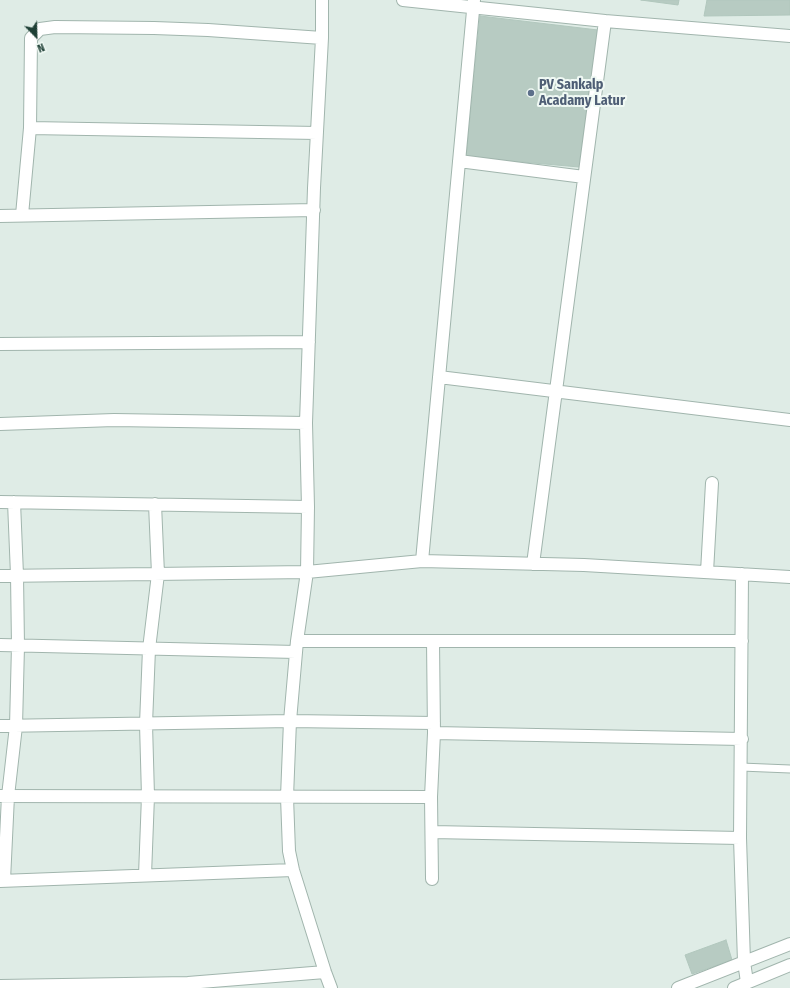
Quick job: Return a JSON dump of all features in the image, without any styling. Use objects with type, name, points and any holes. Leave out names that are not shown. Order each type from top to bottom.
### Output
[{"type":"street","points":[[322,0],[322,38],[306,422],[308,506],[307,572],[296,647],[290,721],[287,797],[289,851],[293,870],[331,988]]},
{"type":"street","points":[[402,0],[474,4],[605,21],[790,36]]},
{"type":"street","points":[[422,561],[474,4]]},
{"type":"street","points":[[533,564],[605,21]]},
{"type":"street","points":[[22,215],[30,128],[31,38],[40,29],[55,27],[154,28],[208,30],[322,38]]},
{"type":"street","points":[[30,128],[317,133]]},
{"type":"street","points":[[459,161],[584,177]]},
{"type":"street","points":[[0,216],[314,210]]},
{"type":"street","points":[[0,344],[309,342]]},
{"type":"street","points":[[438,377],[790,420]]},
{"type":"street","points":[[0,424],[114,420],[306,422]]},
{"type":"street","points":[[707,572],[712,483]]},
{"type":"street","points":[[0,502],[308,506]]},
{"type":"street","points":[[14,502],[18,646],[16,726],[4,796],[2,881],[293,870]]},
{"type":"street","points":[[145,875],[148,796],[146,724],[149,649],[158,574],[155,504]]},
{"type":"street","points":[[0,576],[307,572],[422,561],[584,565],[790,577]]},
{"type":"street","points":[[742,574],[742,767],[740,838],[744,962],[747,982]]},
{"type":"street","points":[[432,879],[431,797],[434,728],[433,641]]},
{"type":"street","points":[[0,645],[149,649],[296,647],[433,641],[742,641]]},
{"type":"street","points":[[0,726],[290,721],[434,728],[742,739]]},
{"type":"street","points":[[4,796],[431,797]]},
{"type":"street","points":[[432,832],[740,838]]},
{"type":"street","points":[[678,988],[790,944]]},
{"type":"street","points":[[734,988],[790,966]]},
{"type":"street","points":[[0,986],[189,985],[325,972]]},
{"type":"lane","points":[[742,767],[790,769]]},
{"type":"building","points":[[641,0],[679,0],[678,5]]},
{"type":"building","points":[[707,0],[790,0],[790,15],[704,16]]},
{"type":"building","name":"PV Sankalp Acadamy Latur","points":[[480,16],[598,30],[579,167],[466,157]]},
{"type":"building","points":[[726,940],[732,960],[692,974],[685,955]]},
{"type":"place","name":"PV Sankalp Acadamy Latur","points":[[531,93]]}]
